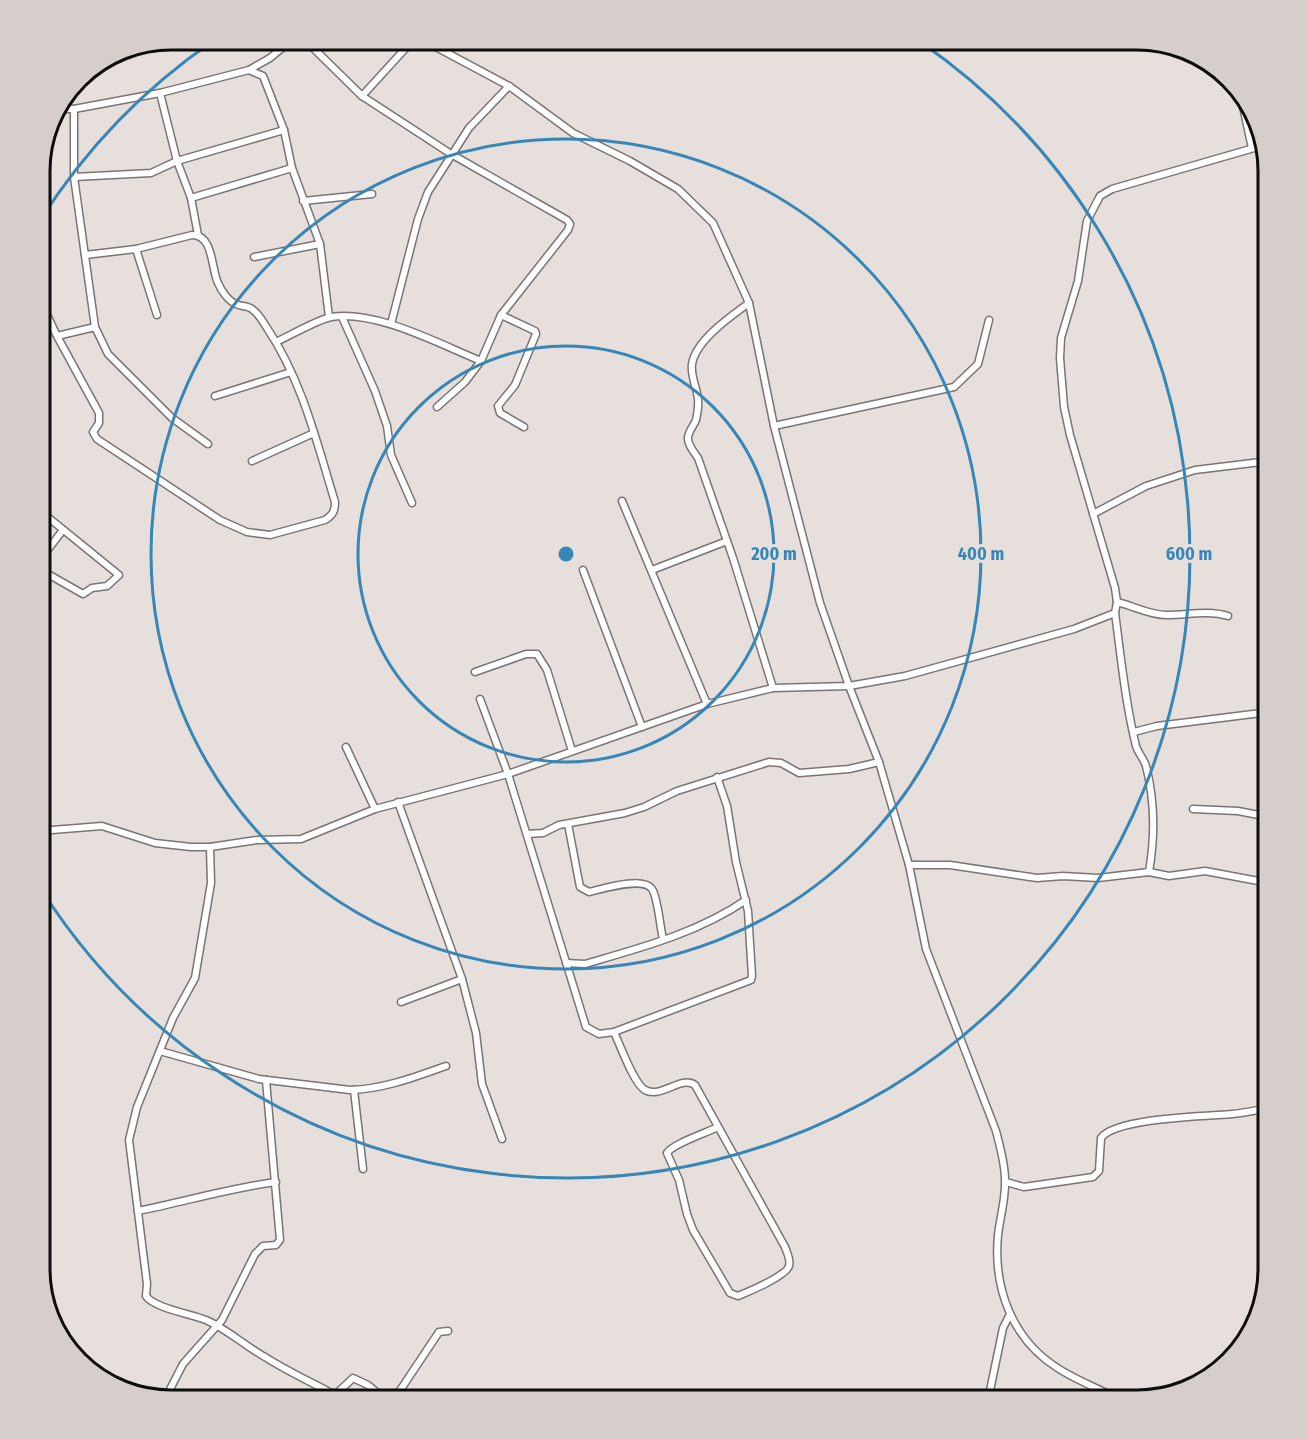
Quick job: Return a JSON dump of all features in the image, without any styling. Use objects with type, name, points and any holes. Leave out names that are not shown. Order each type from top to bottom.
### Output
[{"type":"street","points":[[67,109],[160,93],[249,70],[280,50]]},
{"type":"street","points":[[315,50],[362,96],[451,154],[567,220],[570,224],[568,230],[501,315],[481,361],[465,382],[437,407]]},
{"type":"street","points":[[362,96],[404,50]]},
{"type":"street","points":[[442,50],[509,86],[573,133],[630,161],[678,189],[713,223],[748,303],[774,426],[820,603],[879,762],[909,865],[926,949],[996,1131],[1006,1182],[998,1237],[997,1264],[1002,1292],[1010,1314],[1023,1338],[1059,1369],[1100,1390]]},
{"type":"street","points":[[249,70],[263,76],[284,130],[292,168],[320,244],[329,317]]},
{"type":"street","points":[[391,324],[418,219],[428,192],[469,128],[509,86]]},
{"type":"street","points":[[50,321],[99,413],[99,423],[93,432],[97,439],[220,520],[247,531],[270,535],[325,520],[331,516],[335,510],[335,502],[314,433],[291,372],[276,342],[254,310],[235,304],[225,295],[217,282],[207,245],[198,235],[191,198],[177,161],[160,93]]},
{"type":"street","points":[[74,109],[74,177],[94,327],[108,354],[172,418],[208,444]]},
{"type":"street","points":[[1245,115],[1252,148]]},
{"type":"street","points":[[74,177],[151,173],[177,161],[284,130]]},
{"type":"street","points":[[1149,872],[1153,841],[1153,807],[1146,764],[1137,748],[1126,692],[1115,613],[1117,602],[1115,588],[1070,435],[1064,407],[1060,358],[1061,338],[1078,281],[1087,221],[1100,196],[1112,189],[1256,147]]},
{"type":"street","points":[[191,198],[292,168]]},
{"type":"street","points":[[303,201],[372,194]]},
{"type":"street","points":[[85,255],[136,249],[198,235]]},
{"type":"street","points":[[254,257],[320,244]]},
{"type":"street","points":[[136,249],[157,315]]},
{"type":"street","points":[[748,303],[705,339],[692,364],[693,380],[699,401],[696,420],[688,436],[689,444],[698,458],[727,541],[773,688]]},
{"type":"street","points":[[276,342],[329,317],[357,315],[391,324],[481,361]]},
{"type":"street","points":[[501,315],[535,330],[536,334],[515,385],[498,406],[500,413],[524,427]]},
{"type":"street","points":[[342,317],[375,391],[387,426],[391,454],[412,503]]},
{"type":"street","points":[[774,426],[954,387],[978,364],[988,320]]},
{"type":"street","points":[[57,336],[94,327]]},
{"type":"street","points":[[215,396],[291,372]]},
{"type":"street","points":[[252,461],[314,433]]},
{"type":"street","points":[[1093,514],[1146,486],[1195,470],[1258,462]]},
{"type":"street","points":[[622,501],[707,704]]},
{"type":"street","points":[[50,519],[119,575],[107,586],[92,588],[82,594],[50,575]]},
{"type":"street","points":[[50,547],[63,530]]},
{"type":"street","points":[[652,570],[727,541]]},
{"type":"street","points":[[583,570],[642,727]]},
{"type":"street","points":[[1117,602],[1149,613],[1166,615],[1215,612],[1228,616]]},
{"type":"street","points":[[50,830],[102,826],[155,843],[180,847],[210,847],[257,840],[301,839],[375,809],[508,774],[707,704],[773,688],[849,686],[905,676],[1074,629],[1115,613]]},
{"type":"street","points":[[475,672],[526,654],[537,654],[547,670],[572,751]]},
{"type":"street","points":[[480,699],[508,774],[586,1027],[592,1032],[599,1034],[614,1032],[751,980],[750,927],[746,900],[736,862],[727,806],[717,777]]},
{"type":"street","points":[[1134,732],[1157,726],[1258,713]]},
{"type":"street","points":[[346,747],[375,809]]},
{"type":"street","points":[[527,834],[543,833],[559,825],[625,813],[644,807],[677,791],[769,762],[781,763],[799,773],[849,769],[879,762]]},
{"type":"street","points":[[398,802],[462,979],[476,1033],[482,1084],[502,1139]]},
{"type":"street","points":[[1193,809],[1238,811],[1258,815]]},
{"type":"street","points":[[568,824],[580,887],[589,892],[626,884],[648,885],[654,891],[663,939]]},
{"type":"street","points":[[210,847],[211,883],[195,978],[173,1018],[137,1107],[129,1140],[147,1284],[146,1296],[149,1301],[156,1304],[217,1325],[264,1357],[323,1390]]},
{"type":"street","points":[[909,865],[950,865],[1037,878],[1063,876],[1098,878],[1149,872],[1169,876],[1205,871],[1258,881]]},
{"type":"street","points":[[566,963],[585,964],[663,939],[723,916],[746,900]]},
{"type":"street","points":[[400,1002],[462,979]]},
{"type":"street","points":[[614,1032],[637,1080],[645,1090],[655,1092],[692,1082],[769,1215],[789,1257],[788,1269],[765,1284],[738,1296],[730,1293],[693,1230],[679,1180],[667,1153],[673,1146],[718,1127]]},
{"type":"street","points":[[160,1051],[266,1080],[354,1090],[393,1084],[446,1066]]},
{"type":"street","points":[[170,1390],[183,1364],[217,1325],[255,1254],[263,1246],[276,1245],[280,1240],[266,1080]]},
{"type":"street","points":[[354,1090],[363,1169]]},
{"type":"street","points":[[1006,1182],[1024,1187],[1093,1177],[1099,1171],[1101,1138],[1109,1131],[1170,1118],[1233,1114],[1258,1110]]},
{"type":"street","points":[[138,1211],[191,1201],[244,1186],[276,1182]]},
{"type":"street","points":[[990,1390],[1003,1328],[1010,1314]]},
{"type":"street","points":[[400,1390],[439,1332],[448,1330]]},
{"type":"street","points":[[342,1390],[353,1378],[368,1384],[375,1390]]}]
